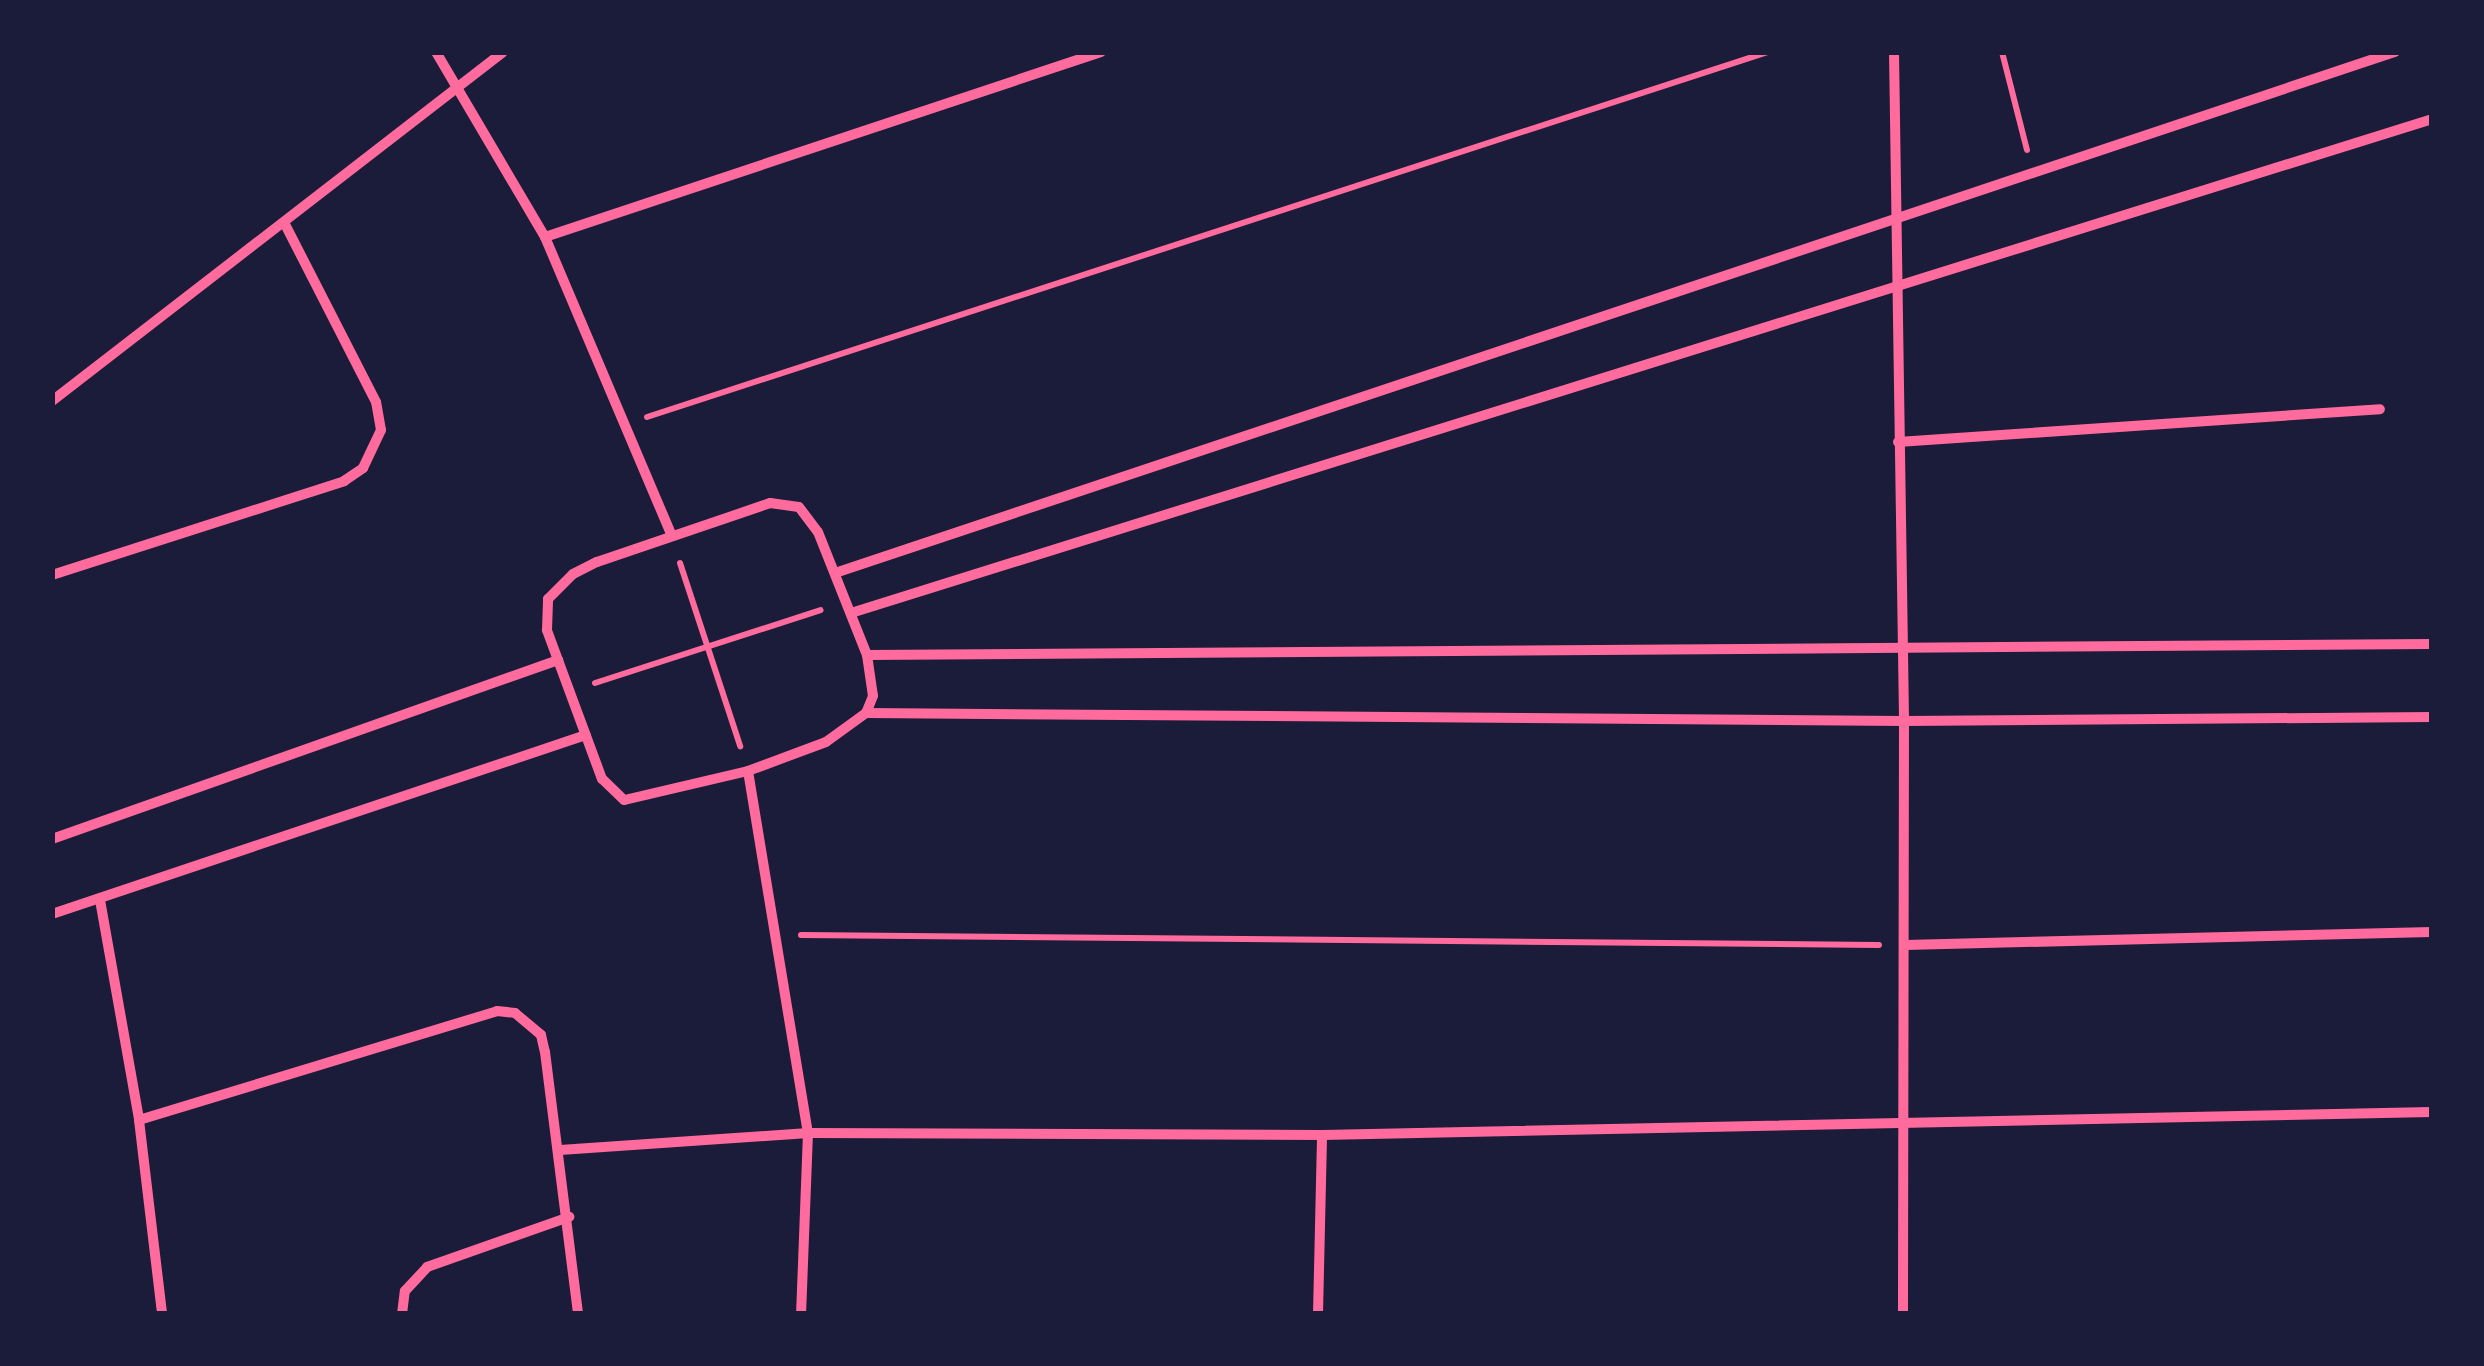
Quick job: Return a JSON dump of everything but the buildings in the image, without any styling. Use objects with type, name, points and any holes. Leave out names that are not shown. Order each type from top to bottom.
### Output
[{"type":"street","points":[[436,52],[545,237],[670,532]]},
{"type":"street","points":[[52,401],[503,52]]},
{"type":"street","points":[[545,237],[1101,52]]},
{"type":"street","points":[[1894,52],[1904,721],[1902,1314]]},
{"type":"street","points":[[835,573],[2395,52]]},
{"type":"street","points":[[851,613],[2432,119]]},
{"type":"street","points":[[52,575],[344,480],[363,468],[381,430],[376,402],[285,224]]},
{"type":"street","points":[[1898,442],[2380,408]]},
{"type":"street","points":[[785,503],[810,518],[835,573],[867,655],[873,696],[866,713],[826,742],[748,771],[624,800],[602,780],[558,660],[545,612],[556,587],[670,532],[785,503]]},
{"type":"street","points":[[867,655],[1903,643],[2432,644]]},
{"type":"street","points":[[52,839],[558,660]]},
{"type":"street","points":[[866,713],[1904,721],[2432,717]]},
{"type":"street","points":[[52,914],[586,735]]},
{"type":"street","points":[[748,771],[780,935],[808,1134],[801,1314]]},
{"type":"street","points":[[100,900],[139,1120],[162,1314]]},
{"type":"street","points":[[1904,945],[2432,932]]},
{"type":"street","points":[[139,1120],[498,1011],[515,1013],[541,1035],[569,1217],[578,1314]]},
{"type":"street","points":[[560,1150],[808,1134],[1322,1135],[2432,1112]]},
{"type":"street","points":[[1318,1314],[1322,1135]]},
{"type":"street","points":[[402,1314],[405,1291],[427,1267],[569,1217]]},
{"type":"path","points":[[626,424],[1768,52]]},
{"type":"path","points":[[2002,52],[2033,170]]},
{"type":"path","points":[[670,532],[748,771]]},
{"type":"path","points":[[569,692],[846,601]]},
{"type":"path","points":[[780,935],[1904,945]]}]
